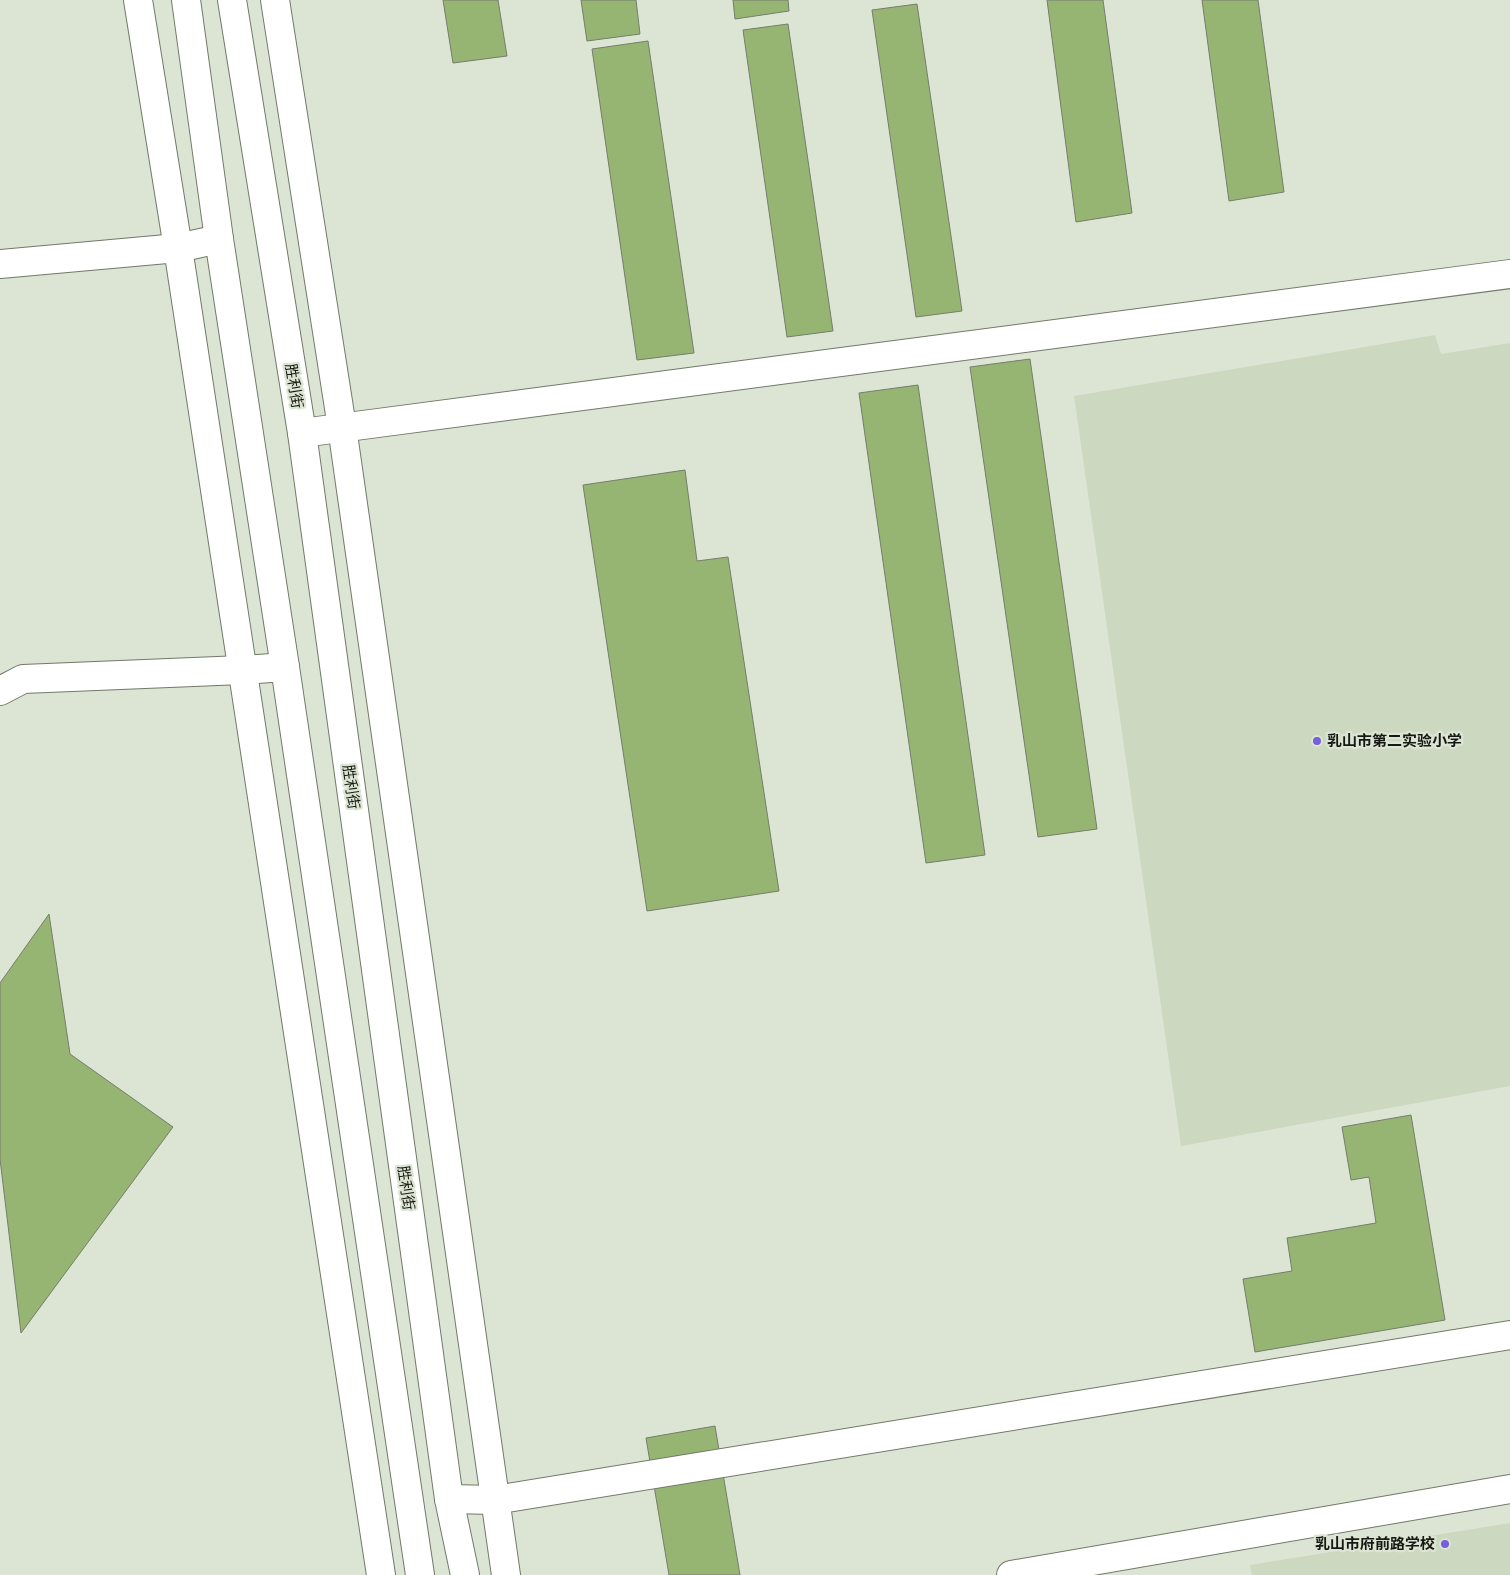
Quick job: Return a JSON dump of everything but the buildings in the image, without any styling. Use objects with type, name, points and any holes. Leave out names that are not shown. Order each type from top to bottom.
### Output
[{"type":"street","points":[[138,0],[178,248],[381,1575]]},
{"type":"street","points":[[186,0],[219,239],[285,667],[420,1575]]},
{"type":"street","name":"胜利街","points":[[232,0],[302,432],[449,1499],[465,1575]]},
{"type":"street","points":[[275,0],[342,427],[506,1575]]},
{"type":"street","points":[[0,264],[178,248],[219,239]]},
{"type":"street","points":[[302,432],[1510,274]]},
{"type":"street","points":[[0,691],[23,678],[285,667]]},
{"type":"street","points":[[449,1499],[495,1500],[1510,1335]]},
{"type":"street","points":[[1010,1575],[1510,1489]]},
{"type":"shaded area","name":"乳山市第二实验小学","points":[[1435,335],[1441,354],[1510,343],[1510,1086],[1181,1146],[1074,396]]},
{"type":"shaded area","name":"乳山市府前路学校","points":[[1510,1523],[1510,1575],[1252,1575],[1250,1565]]},
{"type":"place","name":"乳山市第二实验小学","points":[[1317,741]]},
{"type":"place","name":"乳山市府前路学校","points":[[1445,1544]]}]
